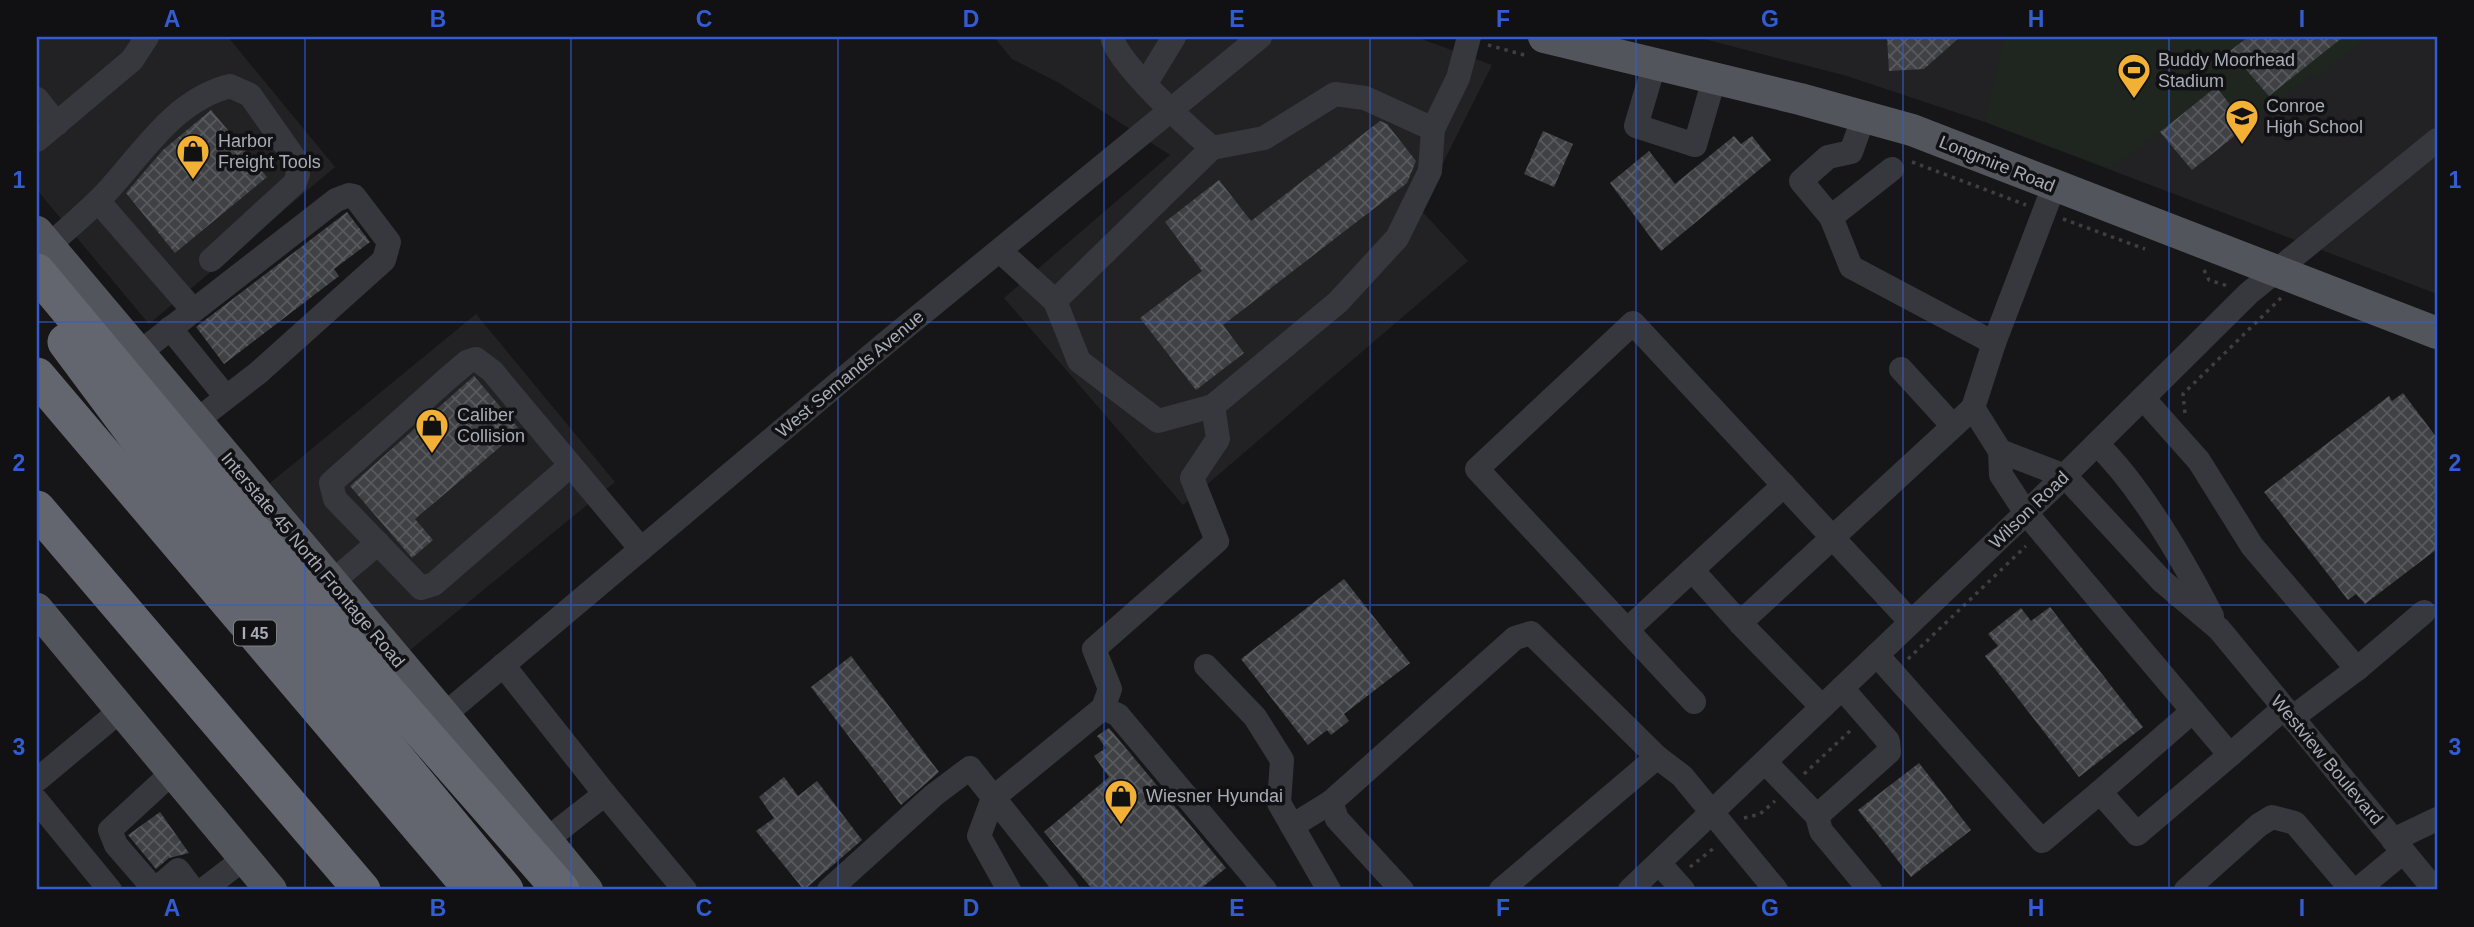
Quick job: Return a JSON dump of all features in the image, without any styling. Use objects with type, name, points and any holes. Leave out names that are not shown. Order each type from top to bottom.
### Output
[{"type":"highway","points":[[41,250],[202,467],[390,695],[561,890]]},
{"type":"highway","points":[[37,303],[192,511],[505,890]]},
{"type":"highway","name":"I 45","points":[[37,376],[473,890]]},
{"type":"highway","points":[[37,509],[362,890]]},
{"type":"main road","name":"Longmire Road","points":[[1541,48],[1654,65],[1912,130],[2049,199],[2276,269],[2437,333]]},
{"type":"main road","name":"Interstate 45 North Frontage Road","points":[[41,250],[139,353],[444,715],[587,890]]},
{"type":"main road","points":[[37,609],[271,890]]},
{"type":"street","points":[[37,141],[132,60],[147,37]]},
{"type":"street","points":[[1112,37],[1121,54],[1170,113],[1212,148]]},
{"type":"street","points":[[1146,83],[1174,37]]},
{"type":"street","name":"West Semands Avenue","points":[[444,715],[1260,37]]},
{"type":"street","points":[[1000,251],[1055,301],[1079,361],[1158,421],[1213,406],[1338,302],[1397,238],[1430,171],[1433,129],[1458,78],[1469,38]]},
{"type":"street","points":[[1654,65],[1636,126],[1695,145],[1714,79]]},
{"type":"street","points":[[41,250],[98,201],[152,137],[199,99],[230,86],[250,95],[295,159],[298,174],[295,183],[286,192],[211,260]]},
{"type":"street","points":[[1055,301],[1212,148],[1264,138],[1335,94],[1365,98],[1433,129]]},
{"type":"street","points":[[37,99],[57,124]]},
{"type":"street","points":[[1864,116],[1852,152],[1828,157],[1801,181],[1831,217],[1851,267],[1994,343]]},
{"type":"street","name":"Wilson Road","points":[[1630,890],[1842,688],[1886,664],[1911,622],[2033,522],[2065,476],[2249,293],[2437,140]]},
{"type":"street","points":[[1831,217],[1896,164]]},
{"type":"street","points":[[139,353],[336,200],[354,196],[389,242],[384,260],[196,421]]},
{"type":"street","points":[[1740,623],[1973,408],[1994,343],[2049,199]]},
{"type":"street","points":[[98,201],[193,310]]},
{"type":"street","points":[[1694,702],[1477,469],[1633,324],[1911,622]]},
{"type":"street","points":[[170,328],[226,397]]},
{"type":"street","points":[[571,465],[434,584],[421,588],[335,499],[331,483],[467,362],[476,359],[492,372],[571,465],[641,549]]},
{"type":"street","points":[[1901,369],[1953,426]]},
{"type":"street","points":[[2143,398],[2176,434],[2213,482],[2252,545],[2357,669]]},
{"type":"street","points":[[1009,890],[979,836],[993,798],[1103,708],[1110,689],[1094,649],[1217,541],[1192,478],[1218,439],[1213,406]]},
{"type":"street","points":[[1973,408],[2000,451],[2001,475],[2033,522],[2230,755]]},
{"type":"street","name":"Westview Boulevard","points":[[2097,444],[2112,460],[2187,568],[2219,629]]},
{"type":"street","points":[[2000,451],[2065,476]]},
{"type":"street","name":"Westview Boulevard","points":[[2065,476],[2162,581],[2219,629],[2398,846],[2422,886]]},
{"type":"street","points":[[1627,630],[1784,485]]},
{"type":"street","points":[[332,582],[378,543]]},
{"type":"street","points":[[1692,570],[1822,707]]},
{"type":"street","points":[[2100,792],[2137,834],[2230,755],[2288,713],[2357,669],[2424,612]]},
{"type":"street","points":[[1292,826],[1331,802],[1515,638],[1531,633],[1657,757],[1682,776],[1776,890]]},
{"type":"street","points":[[1886,664],[2038,839],[2046,839],[2193,711]]},
{"type":"street","points":[[503,665],[685,890]]},
{"type":"street","points":[[1206,666],[1255,717],[1282,760],[1279,803],[1329,890]]},
{"type":"street","points":[[1817,816],[1889,752],[1888,741],[1842,688]]},
{"type":"street","points":[[1103,708],[1118,715],[1265,890]]},
{"type":"street","points":[[37,780],[121,710]]},
{"type":"street","points":[[1500,890],[1657,757]]},
{"type":"street","points":[[1765,761],[1817,816],[1821,831],[1870,890]]},
{"type":"street","points":[[829,890],[933,795],[970,768],[1067,890]]},
{"type":"street","points":[[173,772],[110,830],[116,845],[155,890],[178,870],[193,890]]},
{"type":"street","points":[[546,840],[605,794]]},
{"type":"street","points":[[37,802],[110,890]]},
{"type":"street","points":[[1331,802],[1337,819],[1402,890]]},
{"type":"street","points":[[2186,890],[2259,825],[2272,817],[2295,822],[2355,890],[2398,846],[2437,819]]},
{"type":"street","points":[[203,890],[245,858]]},
{"type":"street","points":[[1658,863],[1679,886]]},
{"type":"path","points":[[1469,38],[1541,48]]},
{"type":"path","points":[[1896,164],[2049,199],[2155,252]]},
{"type":"path","points":[[2192,266],[2204,270],[2208,280],[2291,303]]},
{"type":"path","points":[[2176,434],[2181,430],[2181,421],[2186,416],[2183,394],[2278,301]]},
{"type":"path","points":[[1886,664],[2033,522]]},
{"type":"path","points":[[1679,886],[1747,815],[1760,814],[1866,716]]},
{"type":"shaded area","points":[[37,37],[228,37],[335,167],[149,324],[37,190]]},
{"type":"shaded area","points":[[994,37],[1416,37],[1492,65],[1420,209],[1468,261],[1183,505],[1004,298],[1170,155],[1059,83],[1012,59]]},
{"type":"shaded area","name":"Conroe High School","points":[[1696,37],[2437,37],[2437,294],[1985,122],[1847,76]]},
{"type":"shaded area","name":"Buddy Moorhead Stadium","points":[[2004,37],[2367,37],[2318,78],[2313,73],[2192,170],[2160,132],[2111,169],[1985,122]]},
{"type":"shaded area","points":[[476,314],[615,482],[409,651],[270,483]]},
{"type":"building","points":[[1887,37],[1960,37],[1924,69],[1889,71]]},
{"type":"building","points":[[2248,37],[2343,37],[2269,96],[2230,51]]},
{"type":"building","points":[[2216,87],[2247,126],[2192,170],[2160,132]]},
{"type":"building","name":"Harbor Freight Tools","points":[[211,110],[267,177],[175,253],[126,193],[163,150]]},
{"type":"building","points":[[1380,121],[1387,124],[1416,161],[1407,183],[1223,325],[1244,353],[1196,390],[1140,318],[1202,271],[1165,222],[1219,180],[1251,221]]},
{"type":"building","points":[[1543,131],[1573,144],[1554,187],[1524,174]]},
{"type":"building","points":[[1734,136],[1741,144],[1752,136],[1771,160],[1661,251],[1610,183],[1649,151],[1675,184]]},
{"type":"building","points":[[347,212],[370,242],[334,269],[339,276],[224,364],[196,327]]},
{"type":"building","name":"Caliber Collision","points":[[474,376],[520,430],[415,519],[433,540],[412,558],[350,486]]},
{"type":"building","points":[[2403,393],[2437,438],[2437,549],[2365,604],[2356,594],[2348,600],[2264,492],[2389,396],[2392,401]]},
{"type":"building","points":[[1344,579],[1410,663],[1344,714],[1349,721],[1331,735],[1327,730],[1308,745],[1241,659]]},
{"type":"building","points":[[2050,607],[2143,727],[2079,777],[1985,656],[1998,646],[1988,634],[2021,608],[2031,621]]},
{"type":"building","points":[[851,656],[939,772],[901,805],[811,687]]},
{"type":"building","name":"Wiesner Hyundai","points":[[1109,728],[1226,868],[1199,890],[1093,890],[1044,832],[1109,777],[1094,756],[1106,748],[1097,736]]},
{"type":"building","points":[[1919,763],[1971,830],[1911,877],[1858,810]]},
{"type":"building","points":[[784,777],[798,796],[817,781],[862,840],[804,890],[756,831],[774,818],[759,797]]},
{"type":"building","points":[[160,812],[189,853],[169,858],[156,869],[128,835]]},
{"type":"place","name":"Buddy Moorhead Stadium","points":[[2134,100]]},
{"type":"place","name":"Conroe High School","points":[[2242,146]]},
{"type":"place","name":"Harbor Freight Tools","points":[[193,181]]},
{"type":"place","name":"Caliber Collision","points":[[432,455]]},
{"type":"place","name":"Wiesner Hyundai","points":[[1121,826]]}]
